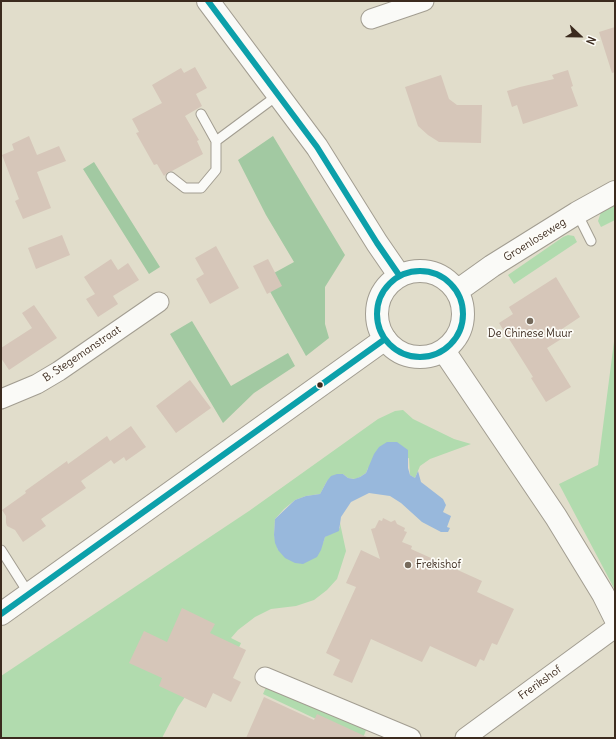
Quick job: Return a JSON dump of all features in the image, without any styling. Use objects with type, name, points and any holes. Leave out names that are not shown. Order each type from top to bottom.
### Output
[{"type":"main road","points":[[208,1],[317,146],[377,243],[399,275]]},
{"type":"main road","name":"Groenloseweg","points":[[457,291],[492,266],[577,213],[615,192]]},
{"type":"main road","points":[[416,271],[432,272],[446,279],[457,291],[463,307],[463,324],[456,339],[444,351],[428,357],[412,357],[396,351],[385,339],[377,322],[378,303],[387,287],[399,275],[416,271]]},
{"type":"main road","points":[[1,614],[385,339]]},
{"type":"main road","points":[[444,351],[556,517],[603,594],[615,618]]},
{"type":"street","points":[[371,19],[424,1]]},
{"type":"street","name":"B. Stegemanstraat","points":[[1,399],[37,384],[59,372],[159,302]]},
{"type":"street","name":"Frerikshof","points":[[464,738],[615,628]]},
{"type":"street","points":[[266,677],[412,738]]},
{"type":"lane","points":[[216,141],[278,95]]},
{"type":"lane","points":[[171,177],[185,188],[201,188],[216,170],[216,141],[201,114]]},
{"type":"lane","points":[[577,213],[592,241]]},
{"type":"lane","points":[[1,550],[29,594]]},
{"type":"green space","points":[[273,136],[345,255],[325,287],[325,324],[329,338],[306,356],[263,279],[294,262],[266,215],[238,160]]},
{"type":"green space","points":[[94,162],[160,267],[149,274],[83,169]]},
{"type":"green space","points":[[615,204],[615,220],[601,227],[598,221],[601,212]]},
{"type":"green space","points":[[568,235],[574,236],[577,242],[514,284],[508,275]]},
{"type":"green space","points":[[192,321],[231,386],[288,353],[295,366],[254,393],[223,423],[170,334]]},
{"type":"green space","points":[[615,334],[615,590],[559,484],[598,465]]},
{"type":"green space","points":[[403,410],[413,419],[454,439],[471,444],[430,459],[420,466],[415,478],[410,475],[409,458],[368,468],[366,473],[355,479],[348,478],[343,474],[327,481],[320,494],[306,496],[295,500],[284,509],[275,519],[274,535],[278,550],[323,543],[325,537],[340,528],[340,523],[346,551],[337,579],[327,590],[314,600],[296,606],[271,609],[255,617],[238,630],[231,638],[241,643],[221,688],[185,697],[178,707],[162,738],[1,738],[1,676],[249,511],[378,419],[395,411]]},
{"type":"green space","points":[[268,683],[368,725],[363,738],[316,719],[263,694]]},
{"type":"water","points":[[387,442],[397,442],[408,450],[408,468],[410,475],[415,478],[418,471],[421,482],[443,499],[446,505],[443,512],[451,516],[447,527],[450,528],[448,532],[441,532],[422,522],[401,503],[390,496],[369,493],[351,502],[341,517],[339,531],[325,537],[317,557],[303,564],[295,563],[285,558],[278,550],[275,543],[275,519],[295,500],[306,496],[320,494],[331,476],[343,474],[348,478],[354,479],[366,473],[374,454],[379,447]]},
{"type":"building","points":[[615,27],[615,72],[612,73],[599,32]]},
{"type":"building","points":[[195,67],[207,88],[196,94],[202,106],[185,116],[199,140],[197,141],[203,154],[168,172],[164,176],[157,164],[154,165],[136,133],[139,132],[132,119],[162,103],[152,85],[181,68],[184,73]]},
{"type":"building","points":[[568,70],[573,86],[571,87],[578,106],[523,124],[517,105],[512,107],[507,91],[554,79],[552,75]]},
{"type":"building","points":[[441,75],[449,99],[457,105],[482,105],[481,143],[439,142],[418,126],[405,87]]},
{"type":"building","points":[[29,136],[37,155],[59,146],[66,161],[37,172],[51,208],[23,219],[15,201],[19,199],[2,155],[14,150],[12,144]]},
{"type":"building","points":[[62,235],[70,255],[36,269],[28,248]]},
{"type":"building","points":[[216,246],[239,288],[210,304],[196,279],[204,274],[195,258]]},
{"type":"building","points":[[111,259],[118,270],[128,263],[139,280],[113,296],[118,304],[98,317],[86,299],[95,294],[84,277]]},
{"type":"building","points":[[268,259],[282,286],[267,294],[253,266]]},
{"type":"building","points":[[556,277],[580,317],[562,329],[566,336],[547,348],[571,387],[546,402],[531,378],[533,377],[499,323],[513,314],[509,307]]},
{"type":"building","points":[[34,305],[57,338],[9,370],[1,358],[1,348],[32,328],[22,313]]},
{"type":"building","points":[[190,380],[211,408],[176,433],[156,406]]},
{"type":"building","points":[[131,426],[146,447],[126,461],[124,457],[114,464],[111,460],[81,481],[86,488],[41,519],[46,526],[23,542],[15,530],[7,526],[6,516],[2,510],[26,493],[25,491],[67,461],[68,464],[107,436],[110,441]]},
{"type":"building","points":[[383,518],[391,522],[395,520],[397,524],[405,528],[404,531],[407,532],[402,542],[412,546],[411,549],[482,581],[477,592],[514,609],[497,645],[492,643],[484,661],[480,659],[476,667],[430,646],[422,662],[371,639],[352,683],[333,675],[340,660],[326,653],[356,587],[346,583],[361,550],[380,559],[371,529],[375,528],[379,520],[382,521]]},
{"type":"building","points":[[182,608],[215,624],[210,633],[246,650],[233,678],[241,682],[231,702],[213,693],[206,708],[159,686],[162,678],[129,663],[144,631],[167,642]]},
{"type":"building","points":[[264,697],[314,720],[317,714],[369,738],[246,738]]},
{"type":"transit line","points":[[208,1],[317,147],[377,243],[399,275]]},
{"type":"transit line","points":[[420,271],[436,274],[444,278],[456,290],[460,298],[463,314],[460,330],[456,338],[444,350],[436,354],[420,357],[404,354],[396,350],[384,338],[380,330],[377,314],[380,298],[384,290],[396,278],[404,274],[420,271]]},
{"type":"transit line","points":[[1,614],[385,339]]},
{"type":"place","name":"De Chinese Muur","points":[[530,321]]},
{"type":"place","name":"Frekishof","points":[[408,565]]}]
